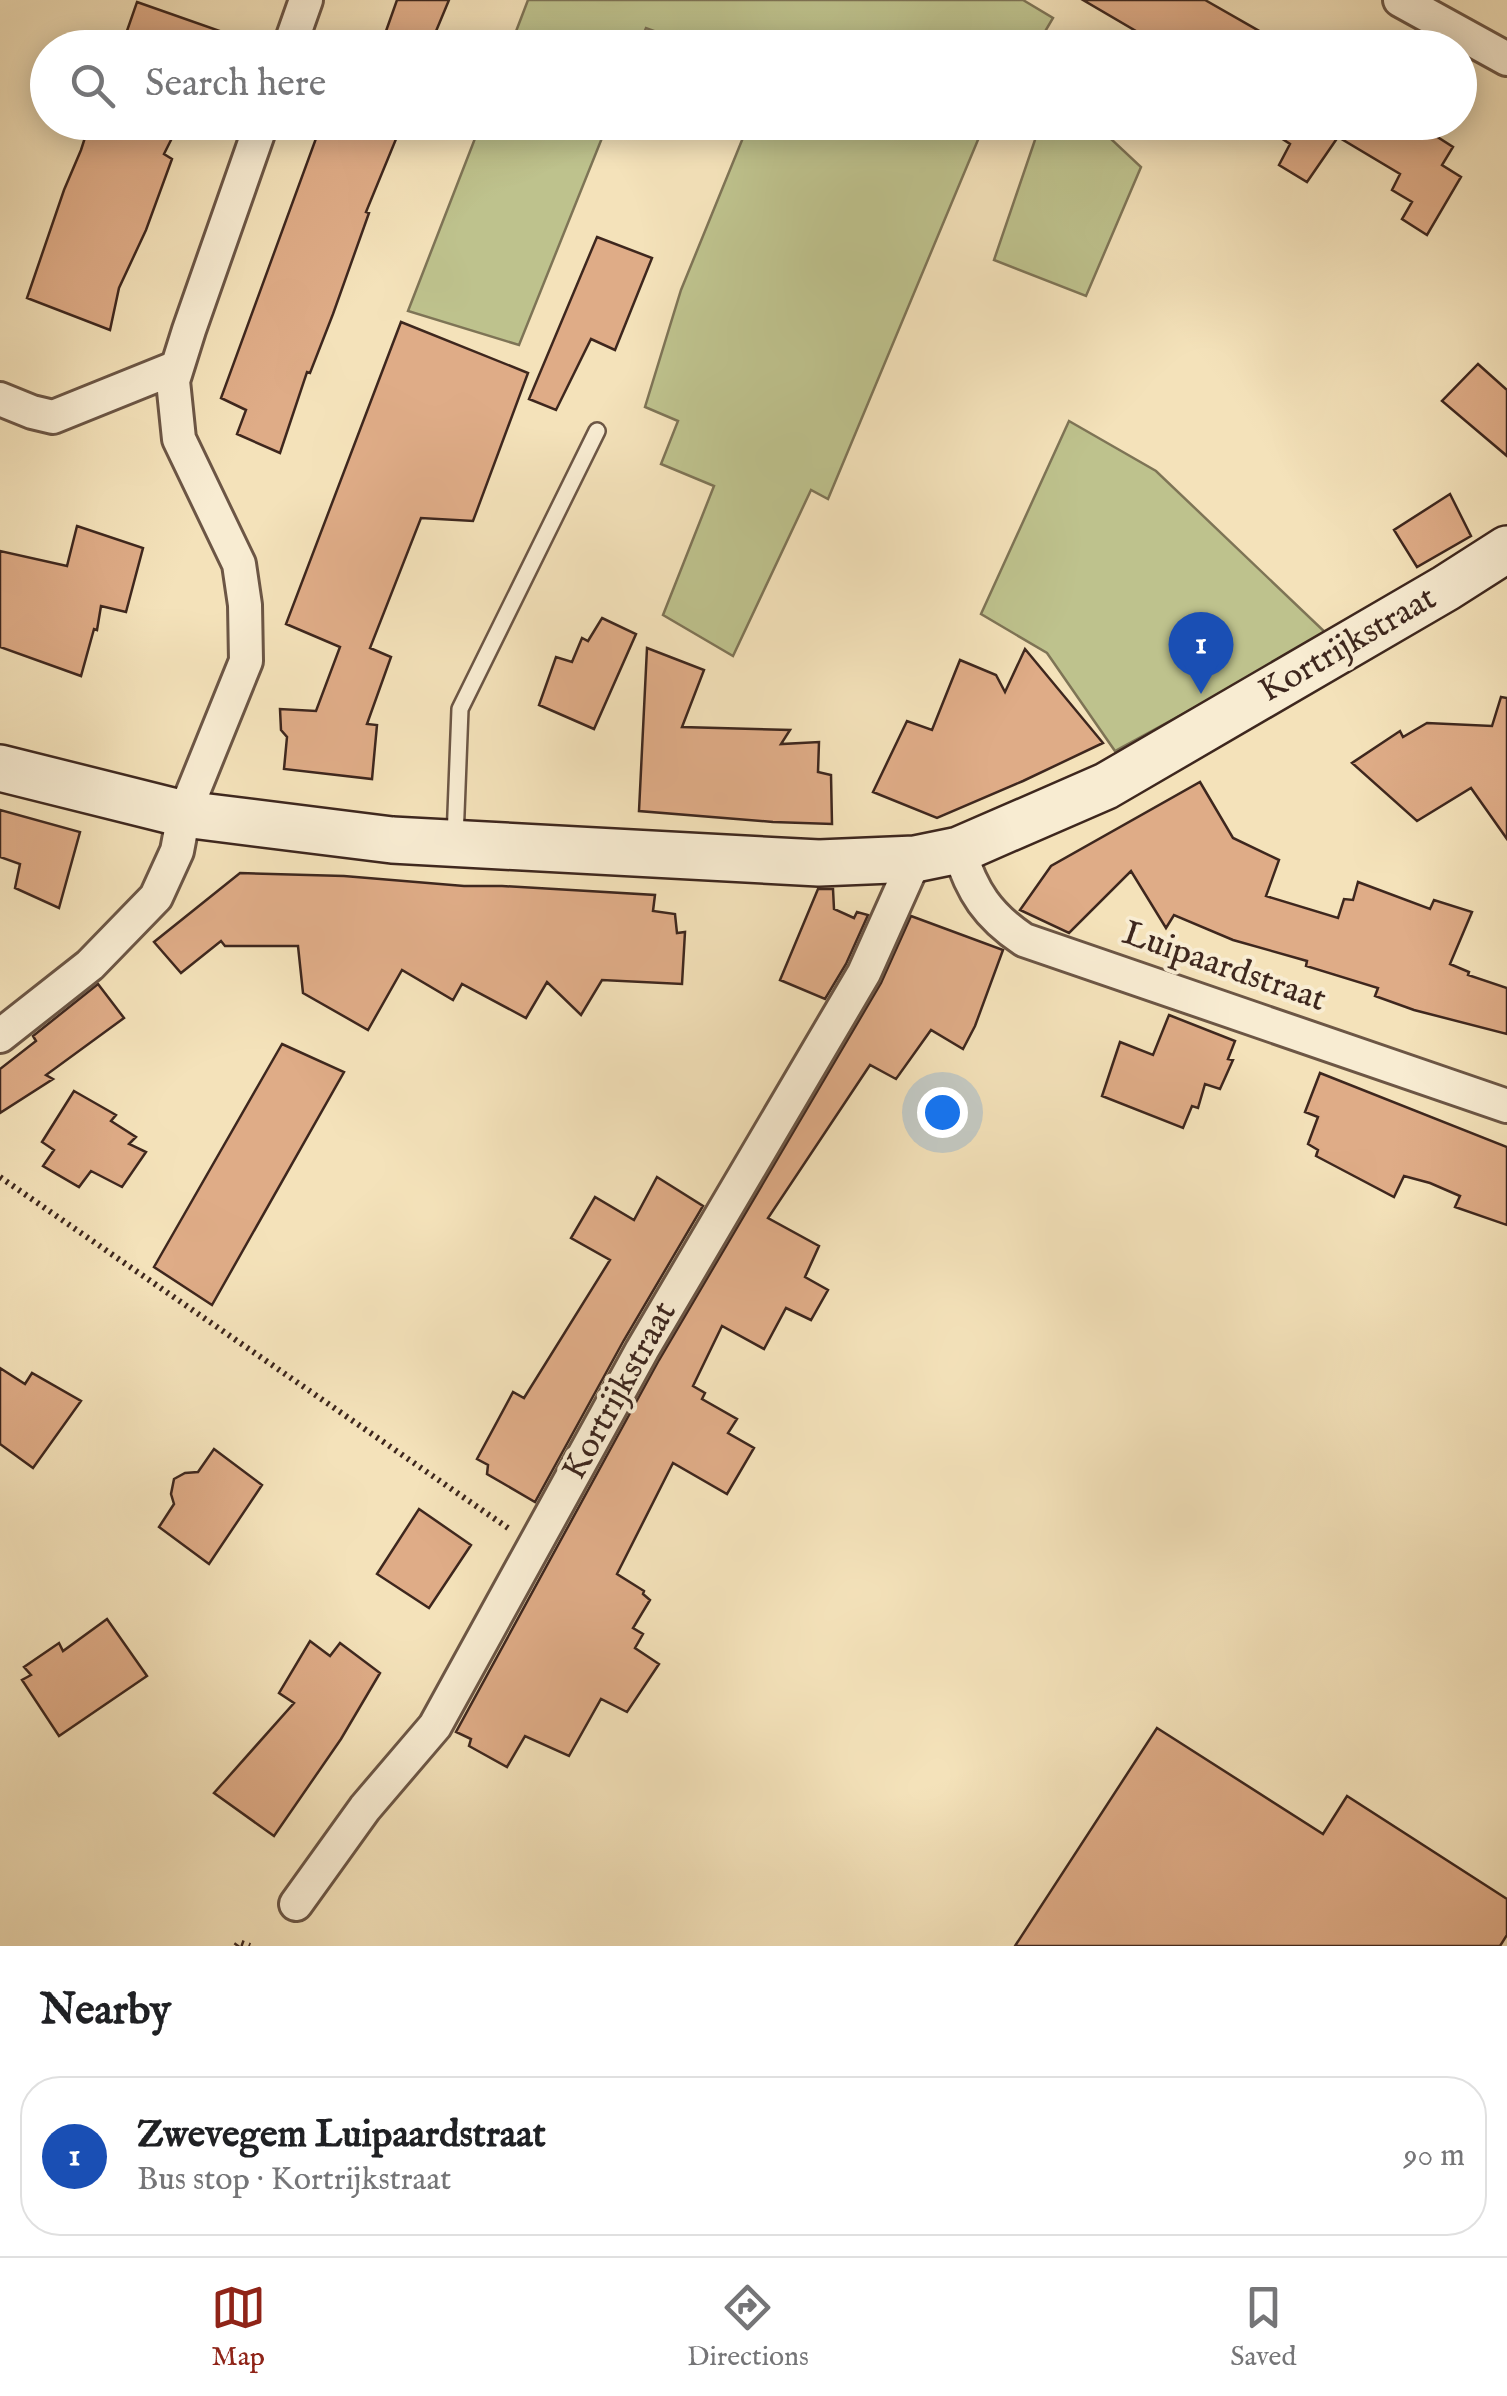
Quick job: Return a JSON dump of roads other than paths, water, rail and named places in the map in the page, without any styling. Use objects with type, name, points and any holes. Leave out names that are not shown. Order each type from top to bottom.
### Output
[{"type":"main road","name":"Kortrijkstraat","points":[[0,768],[184,814],[392,840],[819,863],[915,859],[958,850],[1106,786],[1507,549]]},
{"type":"street","points":[[1400,0],[1455,30]]},
{"type":"street","points":[[295,30],[304,1]]},
{"type":"street","points":[[1477,42],[1507,58]]},
{"type":"street","points":[[0,1036],[90,966],[156,898],[177,851],[184,814],[246,661],[246,605],[239,564],[179,439],[174,381],[256,140]]},
{"type":"street","points":[[0,399],[52,417],[178,366]]},
{"type":"street","name":"Luipaardstraat","points":[[958,850],[984,906],[1002,926],[1024,940],[1507,1106]]},
{"type":"street","name":"Kortrijkstraat","points":[[296,1904],[365,1808],[435,1726],[642,1350],[864,973],[915,859]]},
{"type":"lane","points":[[455,843],[460,709],[597,431]]},
{"type":"place","name":"Zwevegem Luipaardstraat","points":[[1201,694]]}]
